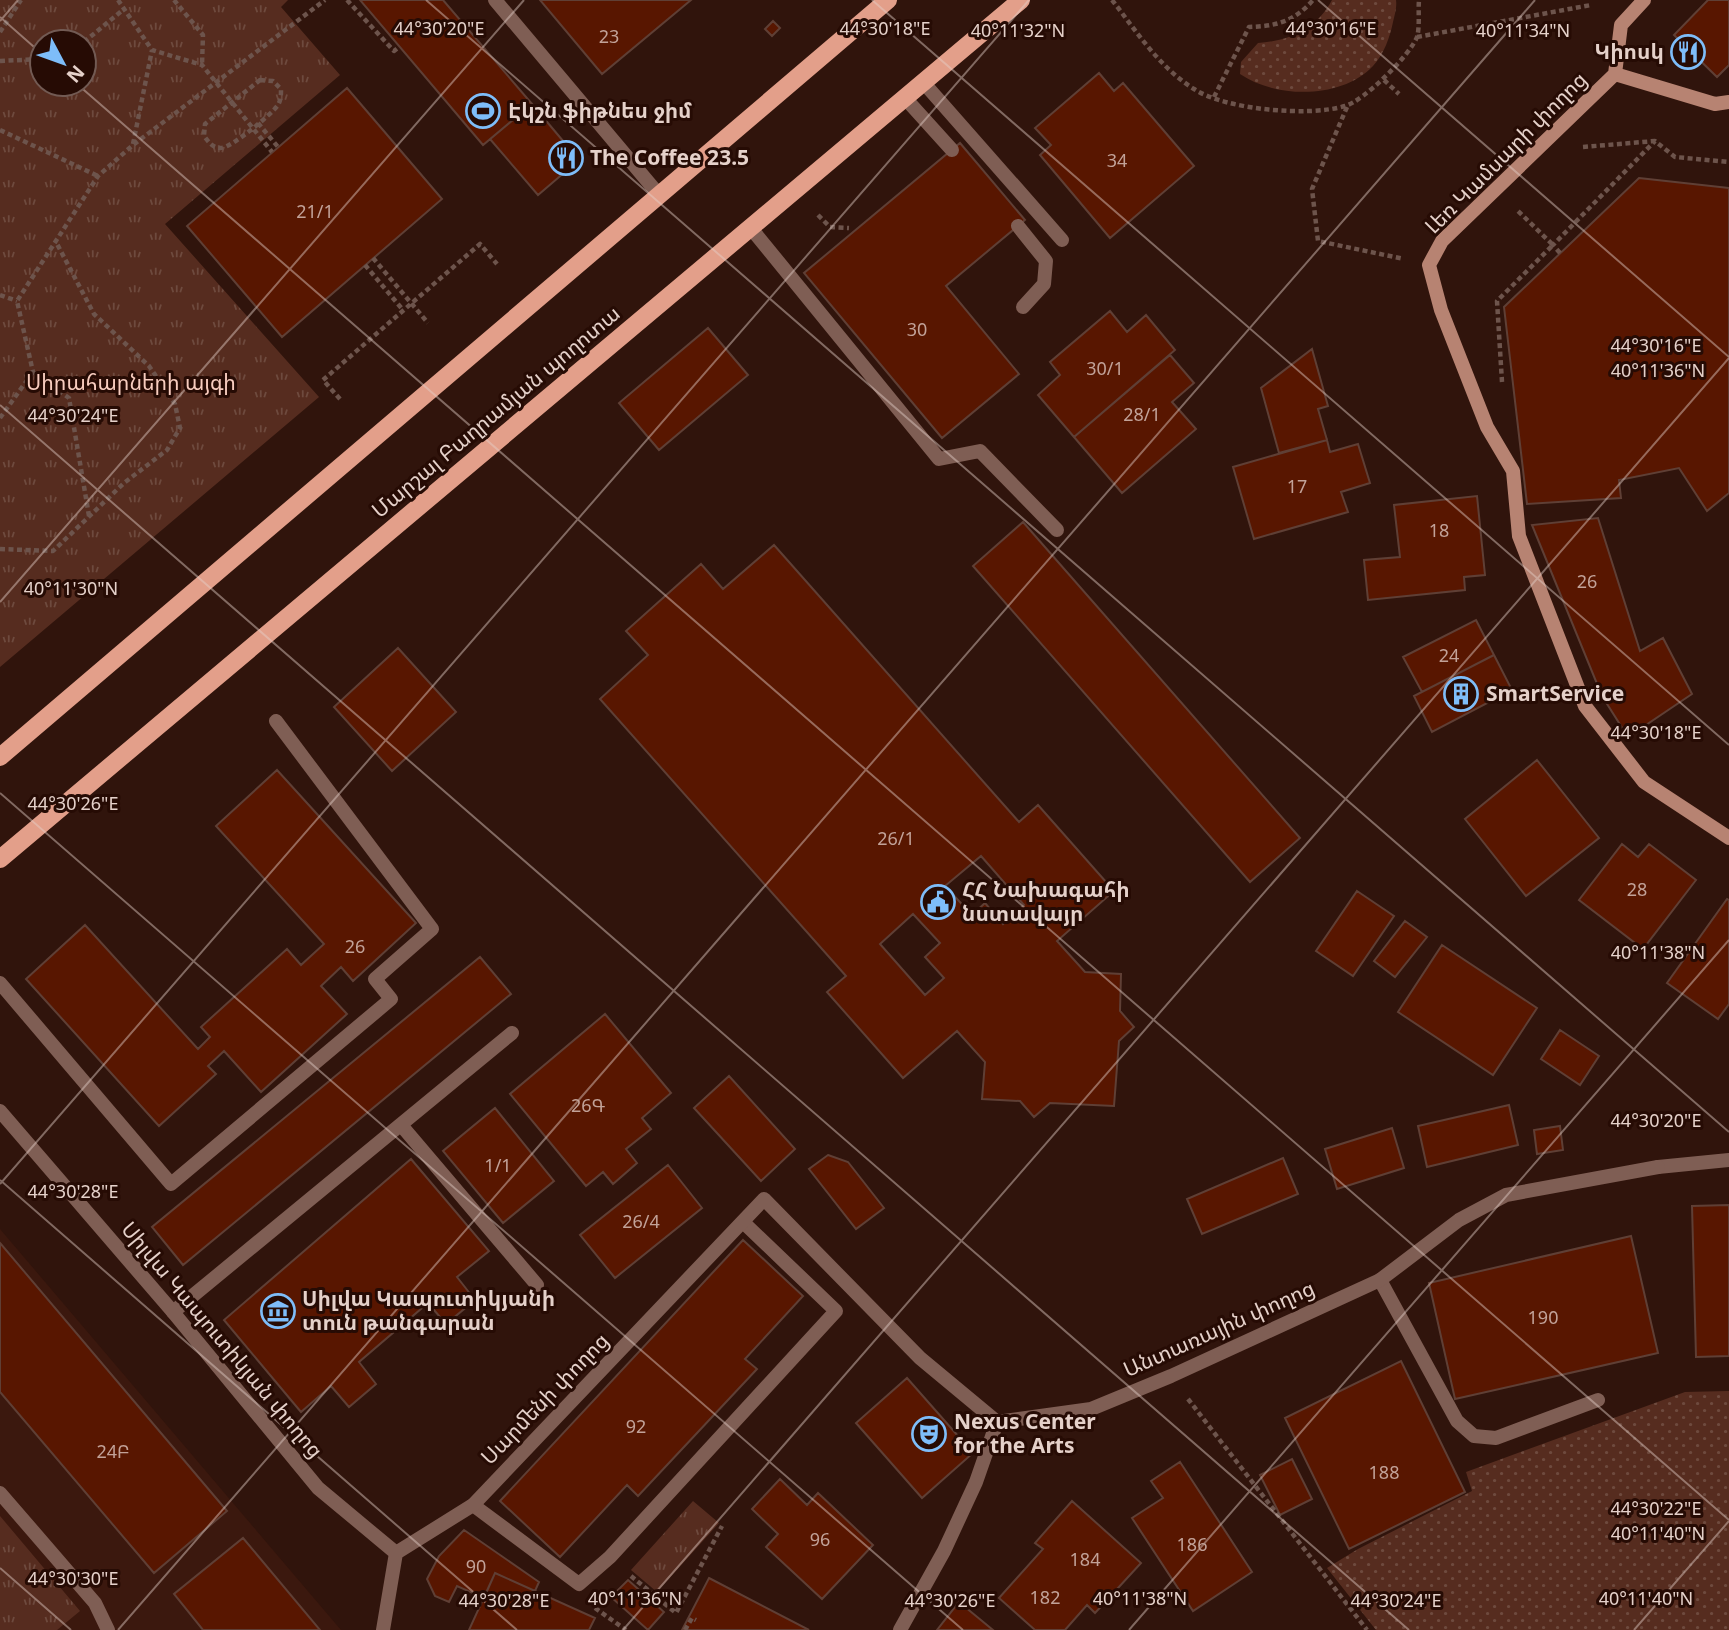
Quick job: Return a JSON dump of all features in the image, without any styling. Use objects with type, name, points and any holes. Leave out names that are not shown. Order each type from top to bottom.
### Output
[{"type":"main road","points":[[0,757],[888,0]]},
{"type":"main road","name":"Մարշալ Բաղրամյան պողոտա","points":[[0,859],[1021,0]]},
{"type":"street","points":[[495,0],[660,196]]},
{"type":"street","name":"Լեռ Կամսարի փողոց","points":[[1644,0],[1621,25],[1615,74],[1442,241],[1429,265],[1441,310],[1486,427],[1513,471],[1519,536],[1585,706],[1644,782],[1729,838]]},
{"type":"street","points":[[1615,74],[1715,104],[1729,102]]},
{"type":"street","points":[[923,82],[1062,240]]},
{"type":"street","points":[[905,98],[952,150]]},
{"type":"street","points":[[1018,226],[1046,261],[1044,284],[1023,307]]},
{"type":"street","points":[[750,227],[939,459],[980,451],[1057,530]]},
{"type":"street","points":[[0,983],[171,1184],[391,999],[375,979],[432,929],[276,721]]},
{"type":"street","points":[[173,1312],[512,1033]]},
{"type":"street","name":"Սիլվա Կապուտիկյան փողոց","points":[[0,1111],[173,1312],[318,1488],[396,1553]]},
{"type":"street","points":[[401,1125],[537,1285]]},
{"type":"street","name":"Անտառային փողոց","points":[[997,1422],[1091,1409],[1171,1376],[1380,1280],[1459,1220],[1506,1195],[1658,1167],[1729,1160]]},
{"type":"street","name":"Սարմենի փողոց","points":[[396,1553],[473,1506],[764,1199],[920,1357],[997,1422]]},
{"type":"street","points":[[473,1506],[579,1584],[610,1558],[836,1311],[743,1222]]},
{"type":"street","points":[[1380,1280],[1457,1421],[1474,1436],[1496,1438],[1598,1400]]},
{"type":"street","points":[[900,1630],[944,1551],[971,1494],[997,1422]]},
{"type":"street","points":[[0,1493],[95,1603],[108,1630]]},
{"type":"street","points":[[383,1630],[396,1553]]},
{"type":"path","points":[[0,32],[20,0]]},
{"type":"path","points":[[118,0],[152,50],[202,65],[272,152]]},
{"type":"path","points":[[174,0],[202,35],[202,65]]},
{"type":"path","points":[[89,516],[69,398],[33,372],[17,301],[98,176],[133,145],[325,0]]},
{"type":"path","points":[[347,0],[394,51],[400,47]]},
{"type":"path","points":[[1112,0],[1167,70],[1197,91],[1276,111],[1347,106],[1384,80],[1417,37],[1419,0]]},
{"type":"path","points":[[1214,97],[1249,27],[1272,26],[1288,20],[1304,10],[1313,0]]},
{"type":"path","points":[[1417,37],[1591,5]]},
{"type":"path","points":[[98,30],[124,9]]},
{"type":"path","points":[[133,145],[152,50]]},
{"type":"path","points":[[0,61],[28,60]]},
{"type":"path","points":[[260,80],[273,81],[281,89],[281,98],[277,108],[258,123],[231,146],[220,148],[211,145],[204,136],[205,124],[231,101],[260,80]]},
{"type":"path","points":[[1384,80],[1399,94]]},
{"type":"path","points":[[1347,106],[1312,189],[1318,241],[1429,265]]},
{"type":"path","points":[[258,123],[278,147]]},
{"type":"path","points":[[0,130],[98,176]]},
{"type":"path","points":[[1579,147],[1656,141],[1675,158],[1729,162]]},
{"type":"path","points":[[1499,330],[1497,301],[1656,141]]},
{"type":"path","points":[[1512,206],[1560,253]]},
{"type":"path","points":[[818,215],[830,227],[849,228]]},
{"type":"path","points":[[0,549],[54,551],[124,483],[167,450],[180,428],[175,404],[149,366],[94,314],[56,242]]},
{"type":"path","points":[[340,399],[323,380],[403,310],[480,244],[497,264]]},
{"type":"path","points":[[373,258],[428,323]]},
{"type":"path","points":[[365,265],[403,310]]},
{"type":"path","points":[[0,295],[17,301]]},
{"type":"path","points":[[0,418],[33,372]]},
{"type":"path","points":[[1171,1376],[1367,1630]]},
{"type":"path","points":[[624,1570],[676,1613],[722,1526]]},
{"type":"path","points":[[595,1608],[626,1630]]},
{"type":"path","points":[[685,1630],[692,1618],[696,1620]]},
{"type":"shaded area","points":[[0,1229],[341,1630],[0,1630]]},
{"type":"green space","name":"Սիրահարների այգի","points":[[0,0],[288,0],[281,7],[340,75],[165,224],[319,397],[0,667]]},
{"type":"green space","points":[[1332,0],[1396,0],[1392,28],[1383,51],[1373,66],[1360,77],[1344,85],[1308,92],[1271,88],[1240,74],[1241,62],[1258,43],[1281,40],[1301,32],[1318,19]]},
{"type":"green space","points":[[1729,1391],[1729,1630],[1376,1630],[1327,1568],[1358,1549],[1472,1491],[1466,1472],[1685,1392]]},
{"type":"green space","points":[[693,1501],[719,1523],[657,1592],[631,1570]]},
{"type":"green space","points":[[0,1516],[80,1611],[57,1630],[0,1630]]},
{"type":"building","points":[[360,0],[443,0],[532,104],[483,145]]},
{"type":"building","points":[[540,0],[691,0],[602,74]]},
{"type":"building","points":[[1708,0],[1729,0],[1729,65],[1717,77],[1674,35]]},
{"type":"building","points":[[773,21],[780,28],[772,36],[765,29]]},
{"type":"building","points":[[1099,73],[1114,91],[1123,83],[1194,166],[1110,238],[1040,155],[1051,145],[1035,128]]},
{"type":"building","points":[[347,88],[442,199],[282,337],[187,226]]},
{"type":"building","points":[[532,104],[579,160],[538,195],[490,139]]},
{"type":"building","points":[[960,143],[1025,220],[946,286],[1019,374],[942,438],[804,273]]},
{"type":"building","points":[[1639,178],[1729,188],[1729,493],[1707,511],[1679,468],[1619,480],[1621,498],[1527,504],[1504,307]]},
{"type":"building","points":[[1110,311],[1127,332],[1146,315],[1175,350],[1074,437],[1038,395],[1060,375],[1050,362]]},
{"type":"building","points":[[708,328],[748,375],[659,450],[619,403]]},
{"type":"building","points":[[1312,349],[1328,406],[1318,409],[1327,440],[1279,453],[1261,388]]},
{"type":"building","points":[[1170,355],[1194,383],[1172,402],[1196,429],[1122,493],[1074,437]]},
{"type":"building","points":[[1327,440],[1330,452],[1358,444],[1370,483],[1341,492],[1348,512],[1254,539],[1233,467]]},
{"type":"building","points":[[1477,496],[1485,575],[1464,577],[1465,590],[1368,600],[1364,560],[1400,557],[1394,505]]},
{"type":"building","points":[[1598,518],[1640,651],[1663,638],[1692,694],[1628,737],[1602,696],[1532,525]]},
{"type":"building","points":[[1023,522],[1300,838],[1250,882],[973,566]]},
{"type":"building","points":[[774,545],[1019,822],[1038,805],[1114,891],[1057,941],[1085,972],[1121,974],[1120,1011],[1134,1027],[1119,1041],[1114,1106],[1050,1103],[1034,1117],[1020,1101],[982,1099],[985,1062],[957,1031],[903,1078],[827,992],[846,976],[600,699],[648,655],[626,631],[701,564],[723,589]],"holes":[[[981,856],[1024,905],[1003,924],[985,903],[972,915],[945,886]],[[913,914],[940,943],[925,957],[944,978],[925,995],[880,944]]]},
{"type":"building","points":[[1476,620],[1494,655],[1422,692],[1403,657]]},
{"type":"building","points":[[398,648],[456,712],[392,771],[334,707]]},
{"type":"building","name":"SmartService","points":[[1494,655],[1512,690],[1432,732],[1414,696]]},
{"type":"building","points":[[1537,760],[1599,838],[1526,896],[1465,819]]},
{"type":"building","points":[[277,770],[416,923],[353,981],[341,967],[321,986],[347,1014],[261,1092],[224,1051],[208,1066],[216,1074],[159,1126],[26,979],[85,925],[198,1049],[210,1037],[201,1027],[287,949],[301,965],[324,944],[216,826]]},
{"type":"building","points":[[1622,844],[1638,857],[1649,844],[1696,880],[1643,949],[1579,900]]},
{"type":"building","points":[[1357,891],[1394,916],[1353,976],[1316,951]]},
{"type":"building","points":[[1727,899],[1729,1004],[1718,1019],[1667,983]]},
{"type":"building","points":[[1405,921],[1427,937],[1395,977],[1374,961]]},
{"type":"building","points":[[1442,945],[1537,1008],[1493,1075],[1398,1012]]},
{"type":"building","points":[[480,957],[511,994],[183,1265],[152,1227]]},
{"type":"building","points":[[605,1014],[671,1093],[642,1118],[651,1129],[626,1149],[637,1163],[613,1184],[603,1172],[586,1186],[510,1094]]},
{"type":"building","points":[[1560,1030],[1599,1056],[1580,1085],[1541,1059]]},
{"type":"building","points":[[729,1076],[795,1149],[761,1181],[694,1108]]},
{"type":"building","points":[[1509,1105],[1518,1145],[1427,1167],[1418,1126]]},
{"type":"building","points":[[495,1108],[554,1181],[503,1223],[443,1151]]},
{"type":"building","points":[[1560,1126],[1563,1150],[1537,1154],[1534,1130]]},
{"type":"building","points":[[1392,1128],[1404,1168],[1337,1189],[1325,1149]]},
{"type":"building","points":[[828,1155],[848,1162],[884,1208],[856,1229],[809,1169]]},
{"type":"building","points":[[1283,1158],[1298,1194],[1202,1234],[1187,1199]]},
{"type":"building","points":[[411,1159],[489,1251],[457,1277],[475,1300],[446,1324],[428,1303],[359,1362],[376,1384],[349,1407],[331,1386],[301,1412],[224,1320]]},
{"type":"building","points":[[668,1165],[702,1208],[615,1278],[580,1235]]},
{"type":"building","points":[[1729,1205],[1729,1356],[1696,1357],[1692,1206]]},
{"type":"building","points":[[1631,1236],[1658,1353],[1455,1399],[1429,1283]]},
{"type":"building","points":[[743,1240],[803,1296],[745,1359],[757,1369],[638,1496],[627,1485],[560,1557],[500,1501]]},
{"type":"building","points":[[0,1243],[227,1511],[154,1573],[0,1392]]},
{"type":"building","points":[[1401,1361],[1465,1492],[1349,1549],[1285,1418]]},
{"type":"building","points":[[907,1378],[973,1453],[922,1498],[856,1423]]},
{"type":"building","points":[[1292,1459],[1312,1499],[1280,1515],[1260,1475]]},
{"type":"building","points":[[1180,1462],[1252,1572],[1193,1611],[1132,1518],[1163,1498],[1151,1481]]},
{"type":"building","points":[[780,1479],[807,1505],[818,1493],[873,1545],[822,1599],[766,1547],[778,1534],[752,1509]]},
{"type":"building","points":[[1072,1501],[1141,1563],[1095,1613],[1087,1605],[1065,1630],[1035,1630],[999,1598],[1043,1549],[1035,1543]]},
{"type":"building","points":[[464,1530],[539,1582],[535,1591],[495,1573],[484,1598],[457,1586],[449,1602],[435,1596],[427,1579],[439,1556]]},
{"type":"building","points":[[243,1538],[320,1630],[203,1630],[174,1594]]},
{"type":"building","points":[[495,1573],[595,1618],[589,1630],[469,1630]]},
{"type":"building","points":[[709,1578],[809,1630],[682,1630]]},
{"type":"building","points":[[628,1580],[664,1612],[648,1630],[611,1597]]},
{"type":"building","points":[[959,1602],[993,1630],[937,1630]]},
{"type":"place","name":"Կիոսկ","points":[[1688,52]]},
{"type":"place","name":"Էկշն ֆիթնես ջիմ","points":[[483,111]]},
{"type":"place","name":"The Coffee 23.5","points":[[566,158]]},
{"type":"place","name":"SmartService","points":[[1461,694]]},
{"type":"place","name":"ՀՀ Նախագահի նստավայր","points":[[938,902]]},
{"type":"place","name":"Սիլվա Կապուտիկյանի տուն թանգարան","points":[[278,1311]]},
{"type":"place","name":"Nexus Center for the Arts","points":[[929,1434]]}]
